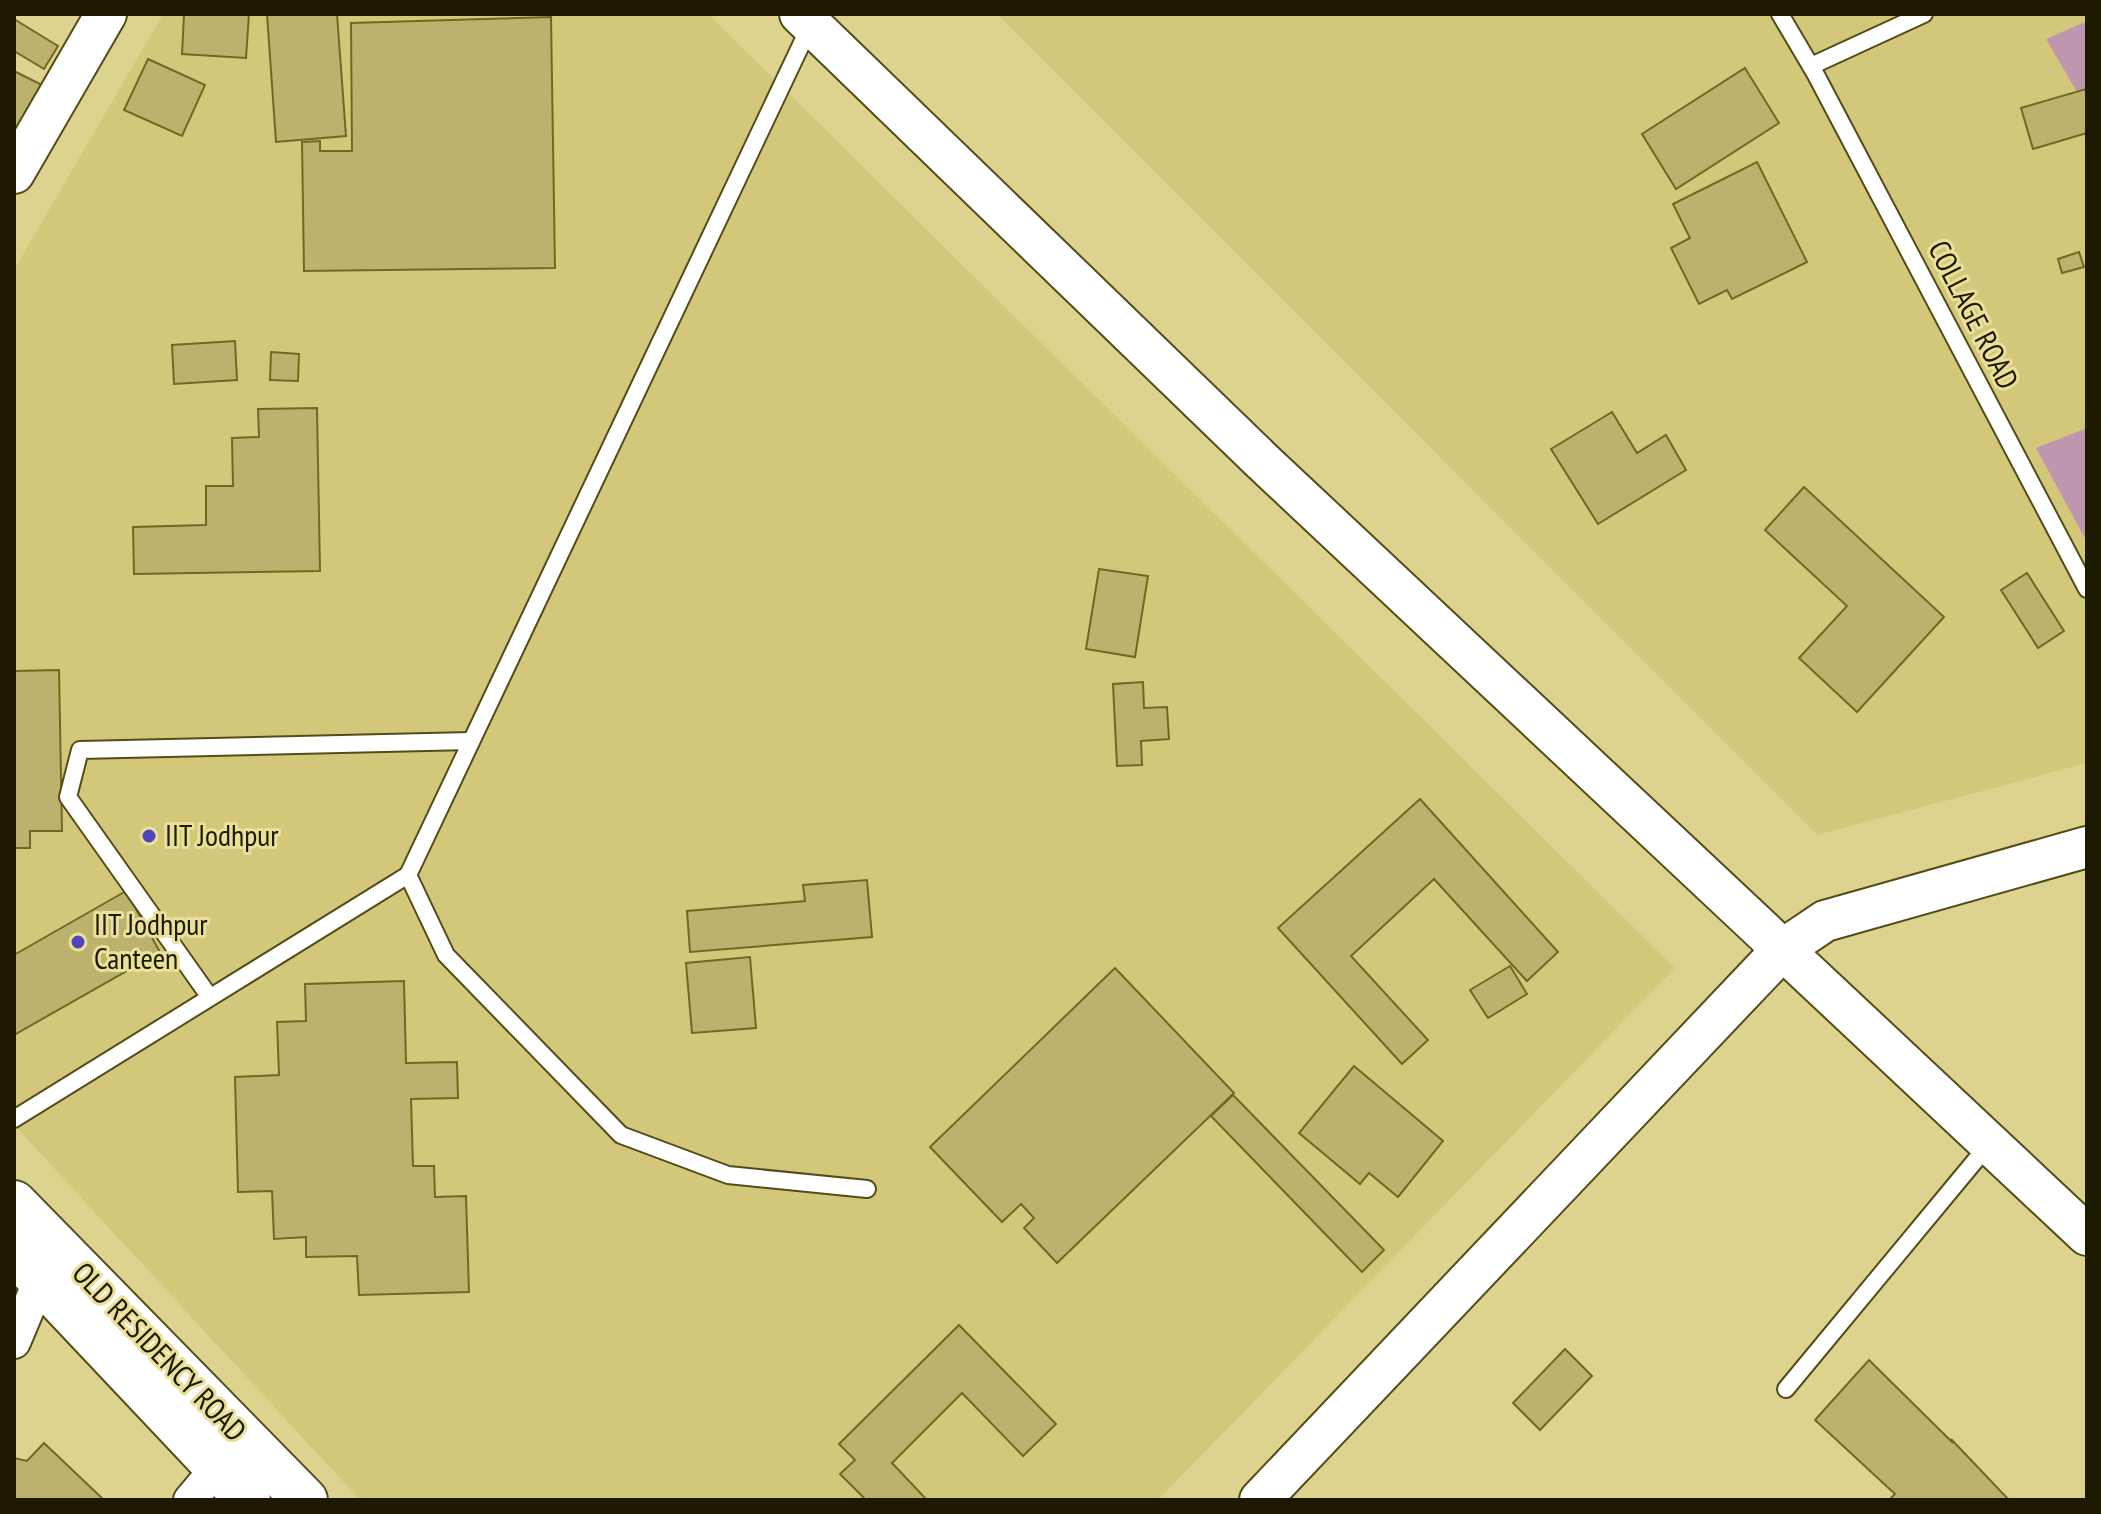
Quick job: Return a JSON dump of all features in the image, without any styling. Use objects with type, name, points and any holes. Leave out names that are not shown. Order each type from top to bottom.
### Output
[{"type":"highway","name":"OLD RESIDENCY ROAD","points":[[14,1203],[305,1500]]},
{"type":"highway","name":"OLD RESIDENCY ROAD","points":[[27,1266],[204,1484],[248,1500]]},
{"type":"street","points":[[14,173],[106,14]]},
{"type":"street","points":[[810,18],[1261,460],[2087,1235]]},
{"type":"street","points":[[1260,1500],[1782,950],[1825,921],[2087,847]]},
{"type":"street","points":[[14,1342],[27,1266]]},
{"type":"lane","name":"COLLAGE ROAD","points":[[1780,14],[1811,66],[2087,589]]},
{"type":"lane","points":[[1811,66],[1924,14]]},
{"type":"lane","points":[[14,1119],[408,875],[810,18]]},
{"type":"lane","points":[[209,996],[68,797],[80,750],[471,741]]},
{"type":"lane","points":[[408,875],[446,955],[621,1135],[728,1175],[867,1189]]},
{"type":"lane","points":[[1786,1389],[1990,1143]]},
{"type":"shaded area","points":[[163,14],[708,14],[1675,968],[1158,1500],[360,1500],[14,1125],[14,270]]},
{"type":"shaded area","points":[[997,14],[2087,14],[2087,763],[1817,835]]},
{"type":"shaded area","points":[[2087,21],[2087,109],[2046,39]]},
{"type":"shaded area","points":[[2087,428],[2087,542],[2036,448]]},
{"type":"building","points":[[184,14],[249,14],[246,58],[182,54]]},
{"type":"building","points":[[267,14],[337,14],[346,136],[276,142]]},
{"type":"building","points":[[551,17],[555,268],[304,271],[302,142],[320,141],[320,151],[352,151],[351,23]]},
{"type":"building","points":[[14,19],[58,46],[44,69],[14,51]]},
{"type":"building","points":[[148,59],[205,85],[182,136],[124,110]]},
{"type":"building","points":[[1745,68],[1779,123],[1676,189],[1642,134]]},
{"type":"building","points":[[14,71],[44,86],[22,132],[14,128]]},
{"type":"building","points":[[2086,89],[2087,133],[2033,149],[2021,108]]},
{"type":"building","points":[[1757,162],[1807,262],[1732,299],[1727,290],[1699,304],[1671,248],[1690,238],[1673,204]]},
{"type":"building","points":[[2079,252],[2084,267],[2062,273],[2058,259]]},
{"type":"building","points":[[235,341],[237,380],[174,384],[172,345]]},
{"type":"building","points":[[271,352],[299,354],[298,381],[270,380]]},
{"type":"building","points":[[317,408],[320,571],[134,574],[133,527],[206,525],[206,486],[233,486],[232,438],[259,437],[258,409]]},
{"type":"building","points":[[1612,412],[1637,453],[1666,435],[1686,470],[1598,524],[1551,449]]},
{"type":"building","points":[[1804,487],[1944,617],[1857,712],[1799,658],[1847,606],[1765,530]]},
{"type":"building","points":[[1099,569],[1148,576],[1135,657],[1086,649]]},
{"type":"building","points":[[2027,573],[2064,631],[2038,648],[2001,590]]},
{"type":"building","points":[[59,670],[62,831],[30,831],[30,848],[14,848],[14,671]]},
{"type":"building","points":[[1143,682],[1144,708],[1167,707],[1169,739],[1141,741],[1142,765],[1117,766],[1113,684]]},
{"type":"building","points":[[1420,799],[1558,952],[1527,981],[1434,879],[1351,956],[1428,1040],[1402,1064],[1278,928]]},
{"type":"building","points":[[867,880],[872,937],[690,952],[687,911],[805,901],[803,885]]},
{"type":"building","points":[[126,891],[160,952],[14,1035],[14,955]]},
{"type":"building","points":[[750,957],[756,1028],[692,1033],[686,963]]},
{"type":"building","points":[[1510,966],[1527,994],[1488,1018],[1470,990]]},
{"type":"building","points":[[1115,968],[1234,1093],[1057,1263],[1024,1228],[1034,1218],[1021,1204],[1002,1222],[930,1147]]},
{"type":"building","points":[[404,981],[406,1063],[457,1062],[458,1098],[411,1099],[413,1166],[434,1166],[435,1197],[466,1196],[469,1292],[359,1295],[357,1256],[306,1257],[306,1237],[274,1239],[272,1191],[238,1192],[235,1077],[279,1075],[277,1022],[306,1021],[305,984]]},
{"type":"building","points":[[1354,1066],[1443,1141],[1398,1197],[1369,1173],[1360,1184],[1299,1133]]},
{"type":"building","points":[[1233,1095],[1384,1250],[1362,1272],[1211,1116]]},
{"type":"building","points":[[959,1325],[1056,1424],[1023,1456],[962,1393],[892,1463],[927,1500],[866,1500],[840,1474],[855,1460],[839,1444]]},
{"type":"building","points":[[1565,1349],[1592,1376],[1540,1430],[1513,1403]]},
{"type":"building","points":[[1869,1360],[2009,1500],[1889,1500],[1895,1494],[1815,1420]]},
{"type":"building","points":[[44,1443],[104,1500],[14,1500],[14,1458],[27,1461]]},
{"type":"place","name":"IIT Jodhpur","points":[[149,836]]},
{"type":"place","name":"IIT Jodhpur Canteen","points":[[78,942]]}]
